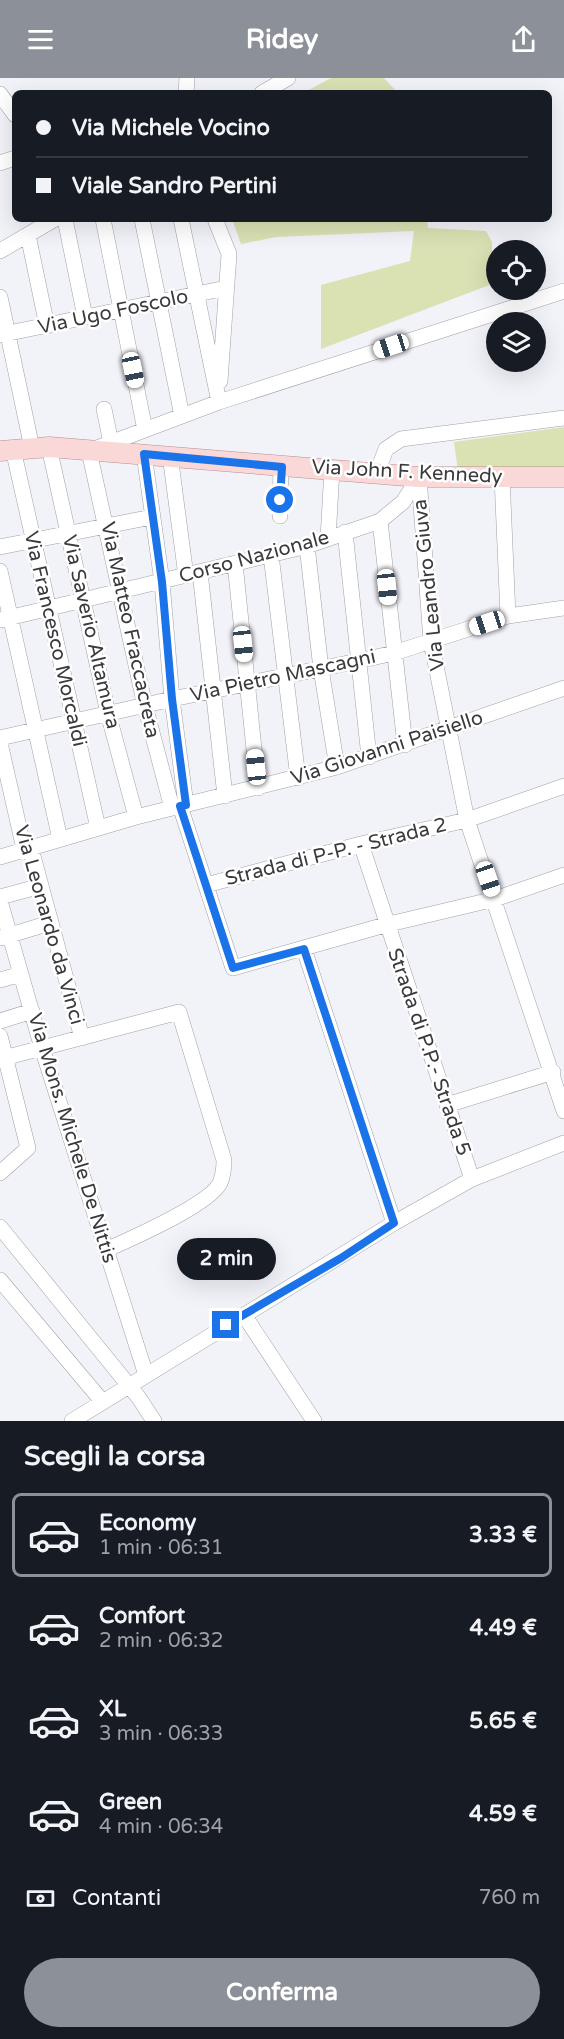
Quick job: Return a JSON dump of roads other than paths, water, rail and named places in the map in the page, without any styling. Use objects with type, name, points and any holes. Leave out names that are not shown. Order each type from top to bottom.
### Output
[{"type":"main road","name":"Via John F. Kennedy","points":[[23,449],[170,455],[282,467],[419,477],[564,477]]},
{"type":"street","points":[[266,90],[288,78]]},
{"type":"street","points":[[0,94],[12,111]]},
{"type":"street","points":[[0,251],[51,222]]},
{"type":"street","points":[[57,222],[85,317]]},
{"type":"street","points":[[104,222],[145,430]]},
{"type":"street","points":[[143,222],[182,416]]},
{"type":"street","points":[[182,222],[219,402]]},
{"type":"street","points":[[216,222],[229,255],[219,402]]},
{"type":"street","points":[[28,235],[47,326]]},
{"type":"street","name":"Via Ugo Foscolo","points":[[4,334],[226,288]]},
{"type":"street","points":[[89,451],[219,402],[564,291]]},
{"type":"street","points":[[0,297],[23,449]]},
{"type":"street","points":[[104,409],[111,442]]},
{"type":"street","points":[[377,473],[386,449],[401,439],[564,418]]},
{"type":"street","name":"Via Saverio Altamura","points":[[23,449],[69,534],[108,713],[136,817]]},
{"type":"street","name":"Via Francesco Morcaldi","points":[[23,449],[33,541],[98,828]]},
{"type":"street","name":"Via Matteo Fraccacreta","points":[[89,451],[145,706],[179,806]]},
{"type":"street","points":[[144,454],[177,698],[179,806],[233,968],[386,925],[495,899],[564,875]]},
{"type":"street","points":[[170,455],[193,574],[225,796]]},
{"type":"street","points":[[280,516],[282,467]]},
{"type":"street","points":[[328,539],[332,470]]},
{"type":"street","name":"Corso Nazionale","points":[[4,619],[47,607],[162,582],[328,539],[380,521],[403,502],[419,477]]},
{"type":"street","name":"Via Leandro Giuva","points":[[419,477],[431,641],[467,820],[553,1072],[564,1111]]},
{"type":"street","points":[[502,477],[508,616]]},
{"type":"street","points":[[0,547],[152,517]]},
{"type":"street","points":[[380,521],[405,745]]},
{"type":"street","points":[[345,532],[369,757]]},
{"type":"street","points":[[307,546],[321,669],[337,767]]},
{"type":"street","points":[[271,555],[298,778]]},
{"type":"street","points":[[235,563],[258,788]]},
{"type":"street","points":[[0,571],[4,619],[35,730],[60,839]]},
{"type":"street","name":"Via Pietro Mascagni","points":[[0,741],[72,721],[394,653],[508,616],[564,609]]},
{"type":"street","name":"Via Giovanni Paisiello","points":[[0,857],[136,817],[337,767],[564,688]]},
{"type":"street","name":"Via Leonardo da Vinci","points":[[0,741],[24,849],[33,856],[82,1038]]},
{"type":"street","name":"Strada di P-P. - Strada 2","points":[[206,885],[361,844],[467,820],[564,786]]},
{"type":"street","name":"Strada di P.P.- Strada 5","points":[[361,844],[472,1179]]},
{"type":"street","points":[[0,899],[40,886]]},
{"type":"street","name":"Via Mons. Michele De Nittis","points":[[0,899],[5,936],[21,974],[42,1048],[146,1375]]},
{"type":"street","points":[[5,936],[50,923]]},
{"type":"street","points":[[304,949],[394,1223]]},
{"type":"street","points":[[0,980],[21,974]]},
{"type":"street","points":[[0,1021],[32,1011]]},
{"type":"street","points":[[3,1058],[178,1012],[224,1160],[223,1172],[219,1185],[211,1193],[151,1230],[106,1250]]},
{"type":"street","points":[[0,1035],[3,1058],[28,1148],[0,1173]]},
{"type":"street","points":[[447,1105],[553,1072]]},
{"type":"street","points":[[72,1421],[341,1258],[394,1223],[472,1179],[564,1143]]},
{"type":"street","points":[[0,1227],[154,1421]]},
{"type":"street","points":[[0,1280],[102,1401]]},
{"type":"street","points":[[244,1315],[314,1421]]}]
